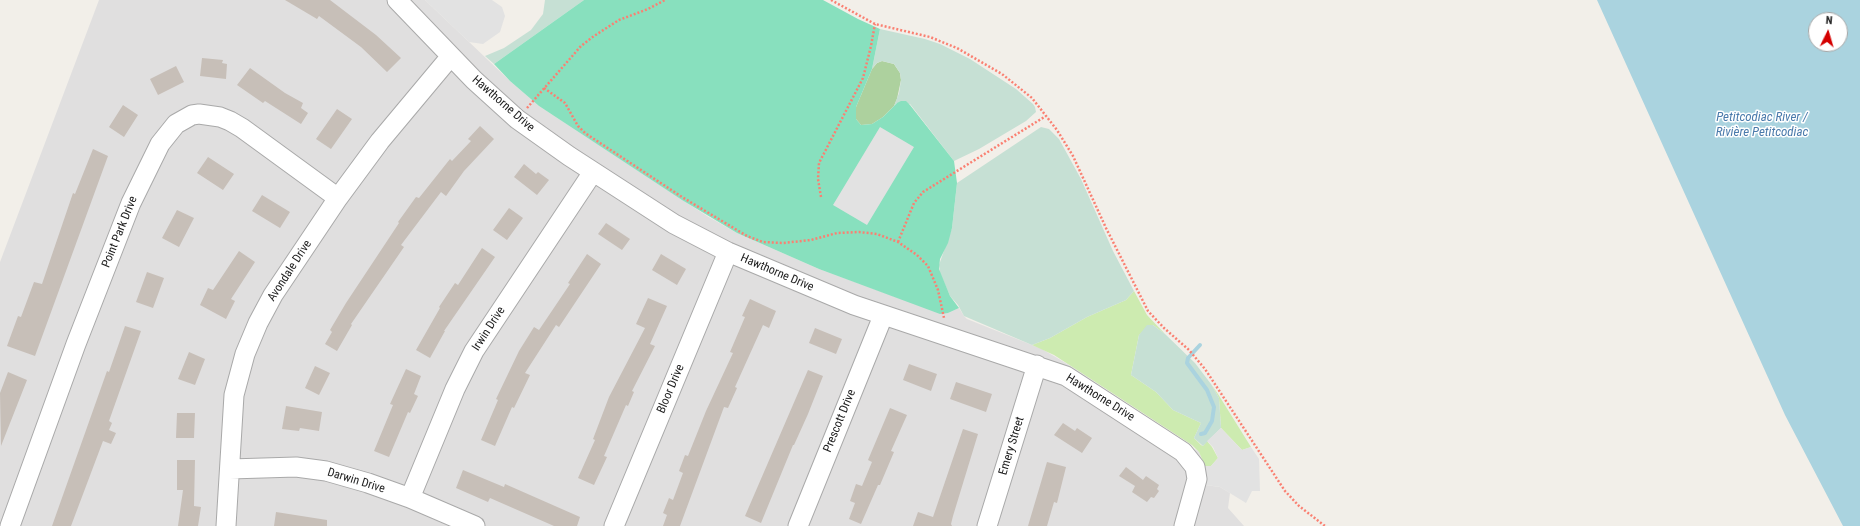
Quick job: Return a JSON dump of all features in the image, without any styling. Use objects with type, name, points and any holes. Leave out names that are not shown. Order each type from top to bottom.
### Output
[{"type":"street","name":"Hawthorne Drive","points":[[397,0],[491,97],[517,119],[650,210],[728,252],[821,292],[882,316],[1037,365],[1066,376],[1183,452],[1192,461],[1197,473],[1196,485],[1184,526]]},
{"type":"street","name":"Avondale Drive","points":[[226,526],[234,395],[241,367],[252,338],[273,295],[338,198],[380,141],[451,56]]},
{"type":"street","name":"Point Park Drive","points":[[10,526],[76,344],[131,203],[160,144],[176,124],[192,115],[200,114],[209,114],[225,119],[242,128],[338,198]]},
{"type":"street","name":"Irwin Drive","points":[[410,498],[455,389],[474,351],[593,172]]},
{"type":"street","name":"Bloor Drive","points":[[614,526],[728,252]]},
{"type":"street","name":"Prescott Drive","points":[[798,526],[882,316]]},
{"type":"street","name":"Emery Street","points":[[987,526],[1037,365]]},
{"type":"street","name":"Darwin Drive","points":[[230,469],[284,467],[309,468],[343,475],[410,498],[475,526]]},
{"type":"path","points":[[517,119],[581,46],[619,20],[648,9],[665,0]]},
{"type":"path","points":[[831,0],[875,24],[930,37],[957,48],[1013,82],[1032,98],[1065,142],[1073,156],[1106,228],[1148,311],[1198,359],[1285,491],[1299,506],[1325,526]]},
{"type":"path","points":[[821,197],[818,179],[819,163],[863,78],[870,53],[875,24]]},
{"type":"path","points":[[544,88],[565,103],[578,126],[585,133],[682,197],[747,236],[763,242],[783,243],[811,240],[837,233],[860,232],[877,234],[898,242],[917,255],[928,266],[938,290],[949,338]]},
{"type":"path","points":[[898,242],[914,203],[922,192],[1046,116]]},
{"type":"shaded area","points":[[99,0],[425,0],[510,81],[539,106],[707,216],[737,233],[819,269],[940,313],[948,313],[959,308],[967,319],[1042,349],[1074,368],[1199,452],[1206,470],[1206,485],[1220,487],[1230,493],[1228,508],[1244,526],[0,526],[0,262]]},
{"type":"shaded area","points":[[425,0],[492,0],[502,7],[505,16],[500,32],[483,44],[469,42]]},
{"type":"shaded area","points":[[880,127],[914,147],[867,225],[833,205]]},
{"type":"shaded area","points":[[1221,428],[1242,450],[1251,447],[1259,459],[1260,491],[1252,491],[1246,503],[1220,487],[1206,485],[1205,466],[1211,466],[1218,458],[1213,447],[1207,441]]},
{"type":"green space","points":[[545,0],[584,0],[494,64],[485,56],[504,48],[531,30],[543,14]]},
{"type":"green space","points":[[584,0],[823,0],[880,29],[872,69],[856,107],[856,119],[861,125],[872,124],[883,117],[897,103],[906,101],[954,161],[957,183],[952,228],[948,243],[940,259],[939,269],[950,296],[959,308],[948,313],[940,314],[819,269],[737,233],[682,200],[539,106],[510,81],[494,64]]},
{"type":"green space","points":[[880,29],[925,39],[940,44],[970,59],[1016,89],[1033,104],[1036,112],[1026,121],[979,149],[954,161],[910,104],[897,103],[894,106],[899,93],[901,80],[900,73],[894,64],[882,61],[877,63],[872,69]]},
{"type":"green space","points":[[882,61],[894,64],[900,73],[901,80],[897,99],[894,106],[883,117],[872,124],[861,125],[856,119],[856,107],[872,69],[877,63]]},
{"type":"green space","points":[[1041,127],[1049,129],[1059,139],[1081,179],[1113,251],[1134,291],[1126,300],[1087,317],[1050,338],[1032,345],[964,316],[958,305],[950,296],[940,273],[939,265],[952,228],[957,183]]},
{"type":"green space","points":[[1134,291],[1147,315],[1165,334],[1153,325],[1139,335],[1131,375],[1156,392],[1173,410],[1201,423],[1194,438],[1203,446],[1207,441],[1212,447],[1218,458],[1211,466],[1205,466],[1199,452],[1192,445],[1054,355],[1032,345],[1050,338],[1087,317],[1126,300]]},
{"type":"green space","points":[[1147,325],[1153,325],[1165,334],[1195,363],[1211,384],[1219,398],[1221,428],[1203,446],[1194,438],[1201,423],[1173,410],[1156,392],[1131,375],[1139,335]]},
{"type":"green space","points":[[1211,384],[1251,447],[1242,450],[1221,428],[1219,398]]},
{"type":"water","name":"Petitcodiac River / Rivière Petitcodiac","points":[[1597,0],[1860,0],[1860,526],[1843,526],[1785,415]]},
{"type":"building","points":[[285,0],[330,0],[376,35],[401,58],[387,72],[361,47],[319,16],[317,19]]},
{"type":"building","points":[[202,58],[223,60],[222,63],[227,64],[226,79],[200,76]]},
{"type":"building","points":[[176,66],[184,82],[158,95],[150,79]]},
{"type":"building","points":[[250,68],[285,93],[303,103],[301,108],[308,113],[301,124],[265,101],[263,103],[237,85]]},
{"type":"building","points":[[123,105],[138,115],[124,137],[109,127]]},
{"type":"building","points":[[337,109],[352,119],[331,149],[316,139]]},
{"type":"building","points":[[480,126],[494,139],[464,171],[446,196],[441,192],[401,245],[404,247],[351,324],[352,325],[337,351],[325,344],[332,332],[330,330],[346,303],[399,223],[398,222],[416,197],[419,198],[450,159],[452,161],[471,141],[468,139]]},
{"type":"building","points":[[93,149],[108,156],[35,356],[7,346],[18,316],[21,317],[34,282],[42,284],[73,193],[75,194]]},
{"type":"building","points":[[208,157],[234,174],[223,190],[197,173]]},
{"type":"building","points":[[524,164],[536,174],[538,172],[549,180],[537,195],[514,177]]},
{"type":"building","points":[[262,195],[290,212],[280,228],[252,211]]},
{"type":"building","points":[[509,208],[523,218],[507,240],[493,230]]},
{"type":"building","points":[[177,210],[194,218],[179,247],[162,238]]},
{"type":"building","points":[[606,223],[630,239],[622,250],[598,234]]},
{"type":"building","points":[[482,248],[495,257],[444,331],[430,358],[416,350],[440,308],[439,307],[455,283],[458,285]]},
{"type":"building","points":[[239,251],[255,262],[231,299],[235,301],[226,319],[200,305],[208,288],[213,290]]},
{"type":"building","points":[[587,254],[601,264],[559,327],[556,325],[525,373],[530,375],[514,408],[512,407],[495,446],[481,440],[498,400],[496,399],[519,351],[534,327],[539,330],[570,284],[568,283]]},
{"type":"building","points":[[661,254],[686,269],[677,285],[652,270]]},
{"type":"building","points":[[147,272],[164,278],[153,308],[136,302]]},
{"type":"building","points":[[648,298],[667,306],[650,344],[655,346],[632,391],[634,392],[628,406],[626,405],[604,456],[607,457],[594,485],[578,478],[595,440],[593,439],[609,397],[645,328],[636,324]]},
{"type":"building","points":[[750,299],[776,311],[769,328],[763,325],[735,387],[737,388],[728,408],[724,407],[680,526],[663,526],[667,515],[663,513],[669,498],[673,500],[683,473],[679,471],[685,455],[688,456],[706,411],[733,353],[730,352],[745,317],[742,316]]},
{"type":"building","points":[[125,326],[141,331],[109,421],[112,423],[109,430],[116,433],[111,444],[103,441],[71,526],[52,526],[107,371],[109,372]]},
{"type":"building","points":[[815,328],[842,339],[836,354],[809,343]]},
{"type":"building","points":[[189,352],[205,359],[195,385],[178,379]]},
{"type":"building","points":[[909,364],[937,374],[931,391],[903,380]]},
{"type":"building","points":[[315,366],[330,373],[319,395],[305,388]]},
{"type":"building","points":[[406,369],[421,376],[414,394],[418,396],[410,413],[408,412],[389,457],[374,451],[393,405],[390,404]]},
{"type":"building","points":[[808,370],[823,376],[761,523],[745,516]]},
{"type":"building","points":[[8,372],[27,380],[1,446],[0,393]]},
{"type":"building","points":[[956,382],[992,394],[986,412],[950,399]]},
{"type":"building","points":[[286,406],[322,412],[319,431],[300,428],[299,431],[282,429]]},
{"type":"building","points":[[890,408],[907,415],[891,451],[894,452],[861,524],[849,519],[855,503],[850,501],[856,484],[862,486],[872,462],[868,460]]},
{"type":"building","points":[[177,413],[195,413],[194,438],[176,438]]},
{"type":"building","points":[[1063,423],[1075,431],[1077,428],[1092,438],[1082,453],[1054,435]]},
{"type":"building","points":[[963,429],[978,434],[953,516],[952,526],[913,526],[918,512],[933,517]]},
{"type":"building","points":[[177,460],[195,460],[194,506],[201,507],[198,526],[178,526],[183,490],[177,490]]},
{"type":"building","points":[[1047,462],[1066,467],[1057,503],[1054,502],[1047,526],[1028,526]]},
{"type":"building","points":[[1126,467],[1143,480],[1146,476],[1159,485],[1157,489],[1159,491],[1154,498],[1151,497],[1147,502],[1132,492],[1135,486],[1119,476]]},
{"type":"building","points":[[463,470],[504,487],[505,484],[580,517],[577,526],[554,526],[490,498],[488,502],[456,488]]},
{"type":"building","points":[[276,512],[327,520],[327,526],[274,526]]},
{"type":"waterway","points":[[1200,345],[1188,358],[1187,363],[1207,390],[1214,407],[1212,421],[1205,433],[1201,434]]}]
